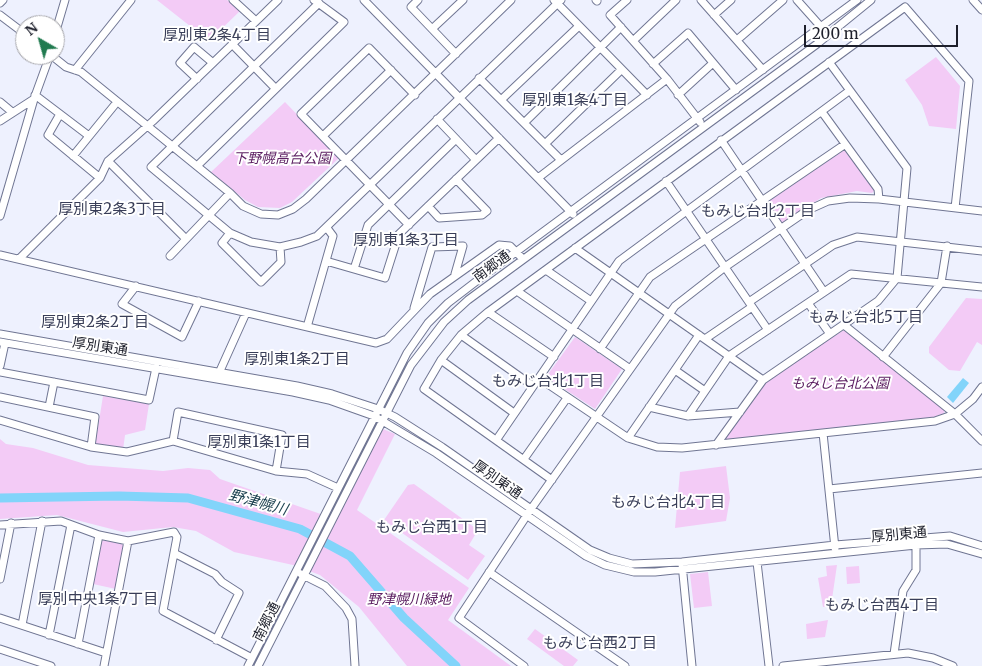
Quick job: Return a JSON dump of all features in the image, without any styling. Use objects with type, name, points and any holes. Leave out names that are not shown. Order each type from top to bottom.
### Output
[{"type":"street","points":[[0,3],[3,0]]},
{"type":"street","points":[[61,15],[65,0]]},
{"type":"street","points":[[75,70],[131,0]]},
{"type":"street","points":[[233,0],[256,21]]},
{"type":"street","points":[[19,259],[100,178],[108,161],[148,126],[278,0]]},
{"type":"street","points":[[364,0],[578,219]]},
{"type":"street","points":[[418,0],[411,6],[456,54]]},
{"type":"street","points":[[432,29],[463,0]]},
{"type":"street","points":[[63,65],[75,70],[148,126],[230,192],[243,206],[261,214],[278,215],[293,209],[306,199],[511,0]]},
{"type":"street","points":[[627,0],[610,15],[634,40],[704,126]]},
{"type":"street","points":[[634,40],[676,0]]},
{"type":"street","points":[[701,0],[763,70]]},
{"type":"street","points":[[714,15],[731,0]]},
{"type":"street","points":[[737,40],[783,0]]},
{"type":"street","points":[[797,0],[822,28]]},
{"type":"street","name":"南郷通","points":[[248,666],[407,353],[428,324],[462,292],[822,28],[857,0]]},
{"type":"street","name":"南郷通","points":[[258,666],[412,365],[438,329],[468,300],[856,14],[871,0]]},
{"type":"street","points":[[973,0],[982,10]]},
{"type":"street","points":[[197,166],[344,22],[316,2],[255,66],[151,167],[230,233],[251,242],[280,246],[301,242],[317,236],[557,1],[578,26],[646,95]]},
{"type":"street","points":[[552,480],[424,389],[441,360],[462,335],[488,312],[905,7],[970,81],[955,208]]},
{"type":"street","points":[[0,15],[15,26]]},
{"type":"street","points":[[501,100],[578,26]]},
{"type":"street","points":[[524,122],[621,27]]},
{"type":"street","points":[[653,64],[688,33],[736,90]]},
{"type":"street","points":[[232,44],[275,88]]},
{"type":"street","points":[[197,78],[180,64],[194,47],[213,63]]},
{"type":"street","points":[[409,225],[301,114],[369,48],[415,95]]},
{"type":"street","points":[[716,445],[763,380],[878,302],[897,278],[902,242],[907,168],[828,62]]},
{"type":"street","points":[[678,94],[713,63]]},
{"type":"street","points":[[0,216],[35,97],[46,65]]},
{"type":"street","points":[[322,136],[391,70]]},
{"type":"street","points":[[546,143],[621,70]]},
{"type":"street","points":[[479,78],[561,160]]},
{"type":"street","points":[[538,178],[667,79]]},
{"type":"street","points":[[497,440],[619,262],[849,91]]},
{"type":"street","points":[[0,121],[35,97]]},
{"type":"street","points":[[35,97],[89,136]]},
{"type":"street","points":[[0,102],[12,112]]},
{"type":"street","points":[[73,156],[117,102]]},
{"type":"street","points":[[822,112],[844,145],[878,189],[879,199]]},
{"type":"street","points":[[60,114],[48,135],[100,178]]},
{"type":"street","points":[[437,120],[476,160]]},
{"type":"street","points":[[326,262],[385,278],[399,234],[499,138]]},
{"type":"street","points":[[354,269],[368,225],[456,139]]},
{"type":"street","points":[[721,140],[824,292]]},
{"type":"street","points":[[600,349],[650,277],[844,145]]},
{"type":"street","points":[[108,161],[186,240]]},
{"type":"street","points":[[428,206],[439,218],[482,215],[487,210],[456,179]]},
{"type":"street","points":[[666,181],[768,330]]},
{"type":"street","points":[[170,256],[230,192]]},
{"type":"street","points":[[524,666],[459,618],[529,512],[668,314],[683,298],[808,210],[828,201],[850,198],[879,199],[982,211]]},
{"type":"street","points":[[307,327],[333,236],[327,228]]},
{"type":"street","points":[[230,233],[222,243],[261,282],[281,262],[280,246]]},
{"type":"street","points":[[628,438],[675,370],[702,337],[833,245],[856,238],[982,250]]},
{"type":"street","points":[[0,255],[376,342],[387,339],[430,294],[499,245],[510,246],[523,259]]},
{"type":"street","points":[[413,311],[432,247],[463,246],[456,274]]},
{"type":"street","points":[[883,356],[942,283],[947,246]]},
{"type":"street","points":[[575,248],[763,380]]},
{"type":"street","points":[[546,270],[591,301]]},
{"type":"street","points":[[688,416],[729,356],[851,274],[982,287]]},
{"type":"street","points":[[136,286],[122,304],[182,337],[199,302]]},
{"type":"street","points":[[517,291],[630,369]]},
{"type":"street","points":[[808,303],[830,334]]},
{"type":"street","points":[[488,312],[554,357]]},
{"type":"street","points":[[219,373],[246,313]]},
{"type":"street","points":[[844,324],[955,414],[982,441]]},
{"type":"street","name":"厚別東通","points":[[0,334],[332,394],[376,413],[383,420],[590,550],[609,558],[632,564],[682,565],[757,562],[916,545],[947,544],[982,554]]},
{"type":"street","points":[[462,335],[533,386]]},
{"type":"street","points":[[0,366],[2,343]]},
{"type":"street","name":"厚別東通","points":[[2,343],[293,392],[376,413],[387,413],[442,447],[529,512]]},
{"type":"street","points":[[441,360],[514,413]]},
{"type":"street","points":[[0,372],[149,400],[156,368]]},
{"type":"street","points":[[675,370],[705,391]]},
{"type":"street","points":[[539,378],[628,438],[657,447],[682,448],[935,421],[955,414],[982,387]]},
{"type":"street","points":[[49,407],[54,382]]},
{"type":"street","points":[[0,397],[95,417],[91,447]]},
{"type":"street","points":[[524,459],[567,398]]},
{"type":"street","points":[[649,407],[688,416],[740,412]]},
{"type":"street","points":[[173,441],[178,412],[282,435],[276,471]]},
{"type":"street","points":[[0,420],[91,447],[127,452],[173,441],[276,471],[307,474],[338,488]]},
{"type":"street","points":[[823,433],[836,553]]},
{"type":"street","points":[[829,489],[982,473]]},
{"type":"street","points":[[0,525],[61,521],[99,535],[128,541],[174,532],[177,536],[163,610],[252,658]]},
{"type":"street","points":[[22,625],[42,522]]},
{"type":"street","points":[[0,579],[11,523]]},
{"type":"street","points":[[49,635],[72,525]]},
{"type":"street","points":[[78,644],[99,535]]},
{"type":"street","name":"厚別東通","points":[[682,565],[835,545],[950,536],[982,546]]},
{"type":"street","points":[[104,666],[128,541]]},
{"type":"street","points":[[894,654],[903,591],[916,570],[916,545]]},
{"type":"street","points":[[174,553],[215,574],[222,582],[239,593],[216,640]]},
{"type":"street","points":[[757,562],[769,666]]},
{"type":"street","points":[[682,565],[692,666]]},
{"type":"street","points":[[296,571],[325,586],[346,608],[352,619],[355,666]]},
{"type":"street","points":[[489,572],[625,666]]},
{"type":"street","points":[[0,618],[106,653]]},
{"type":"street","points":[[0,650],[51,666]]},
{"type":"street","points":[[783,666],[832,663],[908,653],[933,658],[953,666]]},
{"type":"green space","points":[[157,0],[227,0],[241,10],[209,41]]},
{"type":"green space","points":[[936,57],[960,86],[956,129],[929,126],[922,105],[905,80]]},
{"type":"green space","name":"下野幌高台公園","points":[[285,102],[339,158],[292,202],[280,208],[258,207],[245,200],[211,172]]},
{"type":"green space","points":[[844,150],[875,190],[872,193],[857,191],[821,198],[781,224],[766,203]]},
{"type":"green space","points":[[966,298],[982,299],[982,345],[977,342],[960,371],[949,370],[929,353],[929,347]]},
{"type":"green space","name":"もみじ台北公園","points":[[844,330],[945,408],[944,413],[934,417],[850,428],[718,442],[764,381]]},
{"type":"green space","points":[[575,337],[622,369],[595,409],[546,377]]},
{"type":"green space","points":[[103,396],[149,404],[145,430],[125,435],[123,450],[95,446]]},
{"type":"green space","name":"野津幌川緑地","points":[[383,429],[395,434],[357,510],[469,588],[448,620],[511,666],[407,666],[359,607],[320,575],[293,565],[234,552],[196,531],[173,527],[123,532],[57,515],[0,519],[0,439],[6,444],[33,448],[88,465],[163,471],[188,468],[210,470],[220,479],[335,519],[376,437]]},
{"type":"green space","points":[[726,466],[730,498],[726,521],[675,528],[680,472]]},
{"type":"green space","points":[[414,484],[478,530],[469,545],[485,556],[468,580],[384,520],[408,485]]},
{"type":"green space","points":[[103,540],[122,544],[124,547],[116,589],[93,584],[101,542]]},
{"type":"green space","points":[[837,565],[831,606],[823,607],[818,578],[827,576],[826,566]]},
{"type":"green space","points":[[859,566],[860,583],[847,584],[846,567]]},
{"type":"green space","points":[[708,572],[712,606],[694,608],[690,574]]},
{"type":"green space","points":[[828,620],[825,637],[807,639],[806,624]]},
{"type":"green space","points":[[535,629],[578,660],[573,666],[564,666],[527,639]]},
{"type":"water","points":[[963,378],[969,383],[953,403],[947,397]]},
{"type":"waterway","name":"野津幌川","points":[[0,498],[119,496],[188,498],[300,529],[350,556],[404,618],[456,666]]},
{"type":"district","name":"厚別東2条4丁目","points":[[217,36]]},
{"type":"district","name":"厚別東1条4丁目","points":[[575,101]]},
{"type":"district","name":"厚別東2条3丁目","points":[[112,210]]},
{"type":"district","name":"もみじ台北2丁目","points":[[758,212]]},
{"type":"district","name":"厚別東1条3丁目","points":[[406,241]]},
{"type":"district","name":"もみじ台北5丁目","points":[[866,318]]},
{"type":"district","name":"厚別東2条2丁目","points":[[95,323]]},
{"type":"district","name":"厚別東1条2丁目","points":[[297,360]]},
{"type":"district","name":"もみじ台北1丁目","points":[[548,382]]},
{"type":"district","name":"厚別東1条1丁目","points":[[259,443]]},
{"type":"district","name":"もみじ台北4丁目","points":[[668,503]]},
{"type":"district","name":"もみじ台西1丁目","points":[[432,528]]},
{"type":"district","name":"厚別中央1条7丁目","points":[[98,600]]},
{"type":"district","name":"もみじ台西4丁目","points":[[882,606]]},
{"type":"district","name":"もみじ台西2丁目","points":[[600,644]]}]
